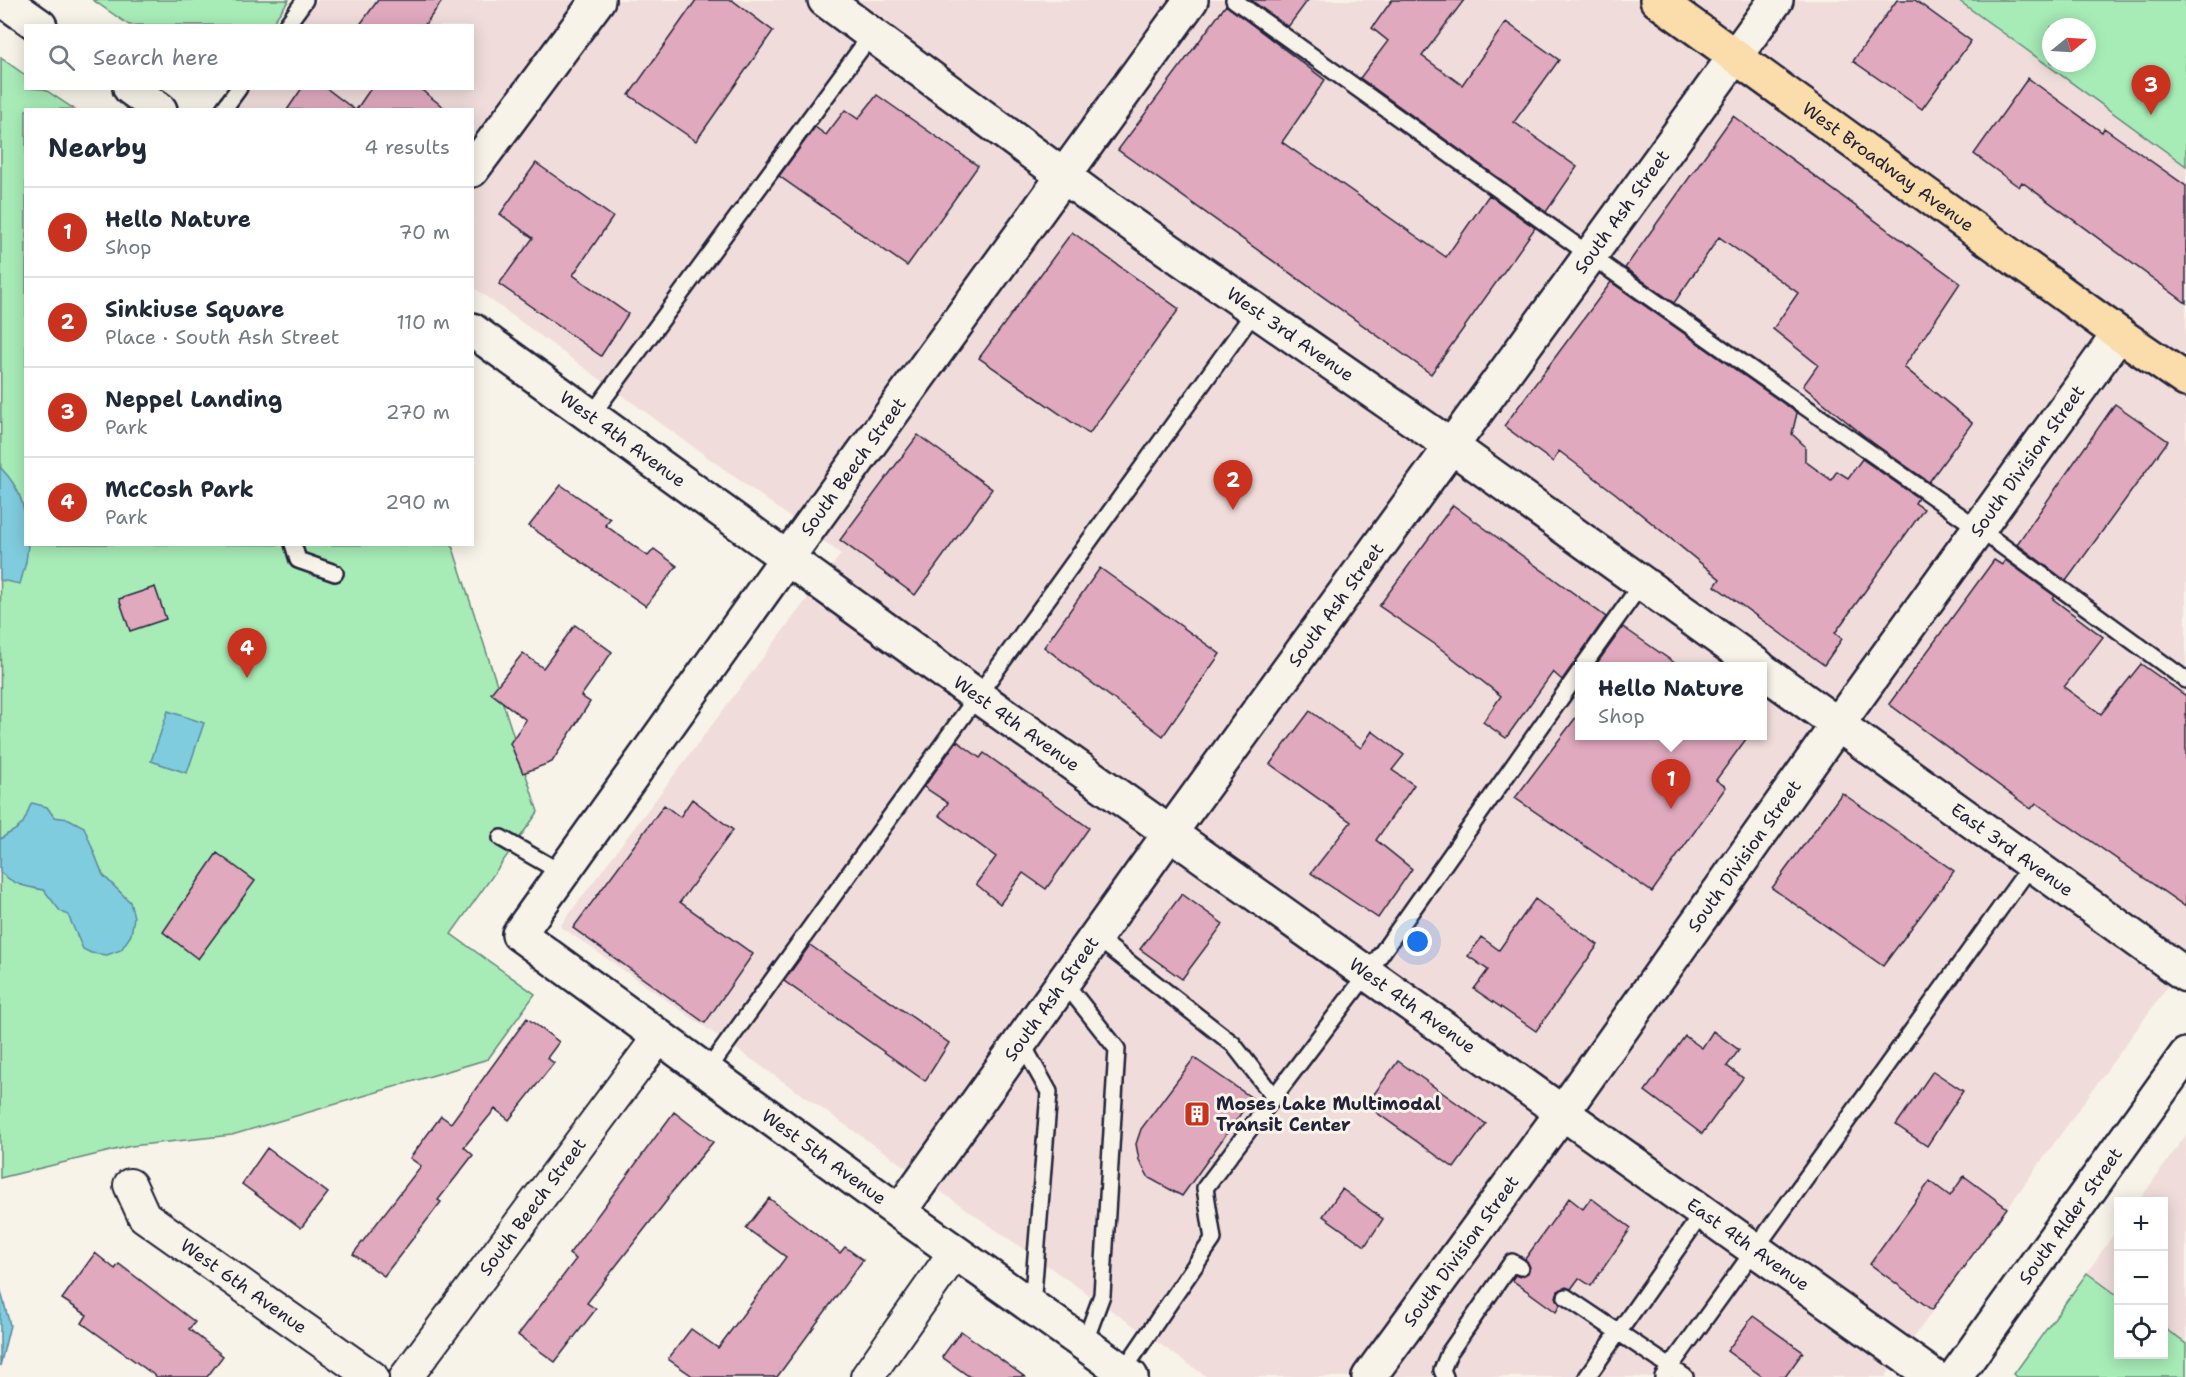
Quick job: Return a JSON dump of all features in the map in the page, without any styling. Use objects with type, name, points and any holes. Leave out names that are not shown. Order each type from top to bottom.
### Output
[{"type":"main road","name":"West Broadway Avenue","points":[[1657,0],[2186,380]]},
{"type":"street","points":[[474,167],[598,0]]},
{"type":"street","name":"West 3rd Avenue","points":[[825,0],[1064,177],[1451,446],[1752,662]]},
{"type":"street","name":"South Beech Street","points":[[519,934],[787,558],[1191,0]]},
{"type":"street","name":"South Ash Street","points":[[899,1212],[1170,833],[1776,0]]},
{"type":"street","points":[[7,6],[37,24]]},
{"type":"street","points":[[133,90],[157,108]]},
{"type":"street","name":"West 4th Avenue","points":[[474,331],[976,695],[1562,1113]]},
{"type":"street","name":"South Division Street","points":[[1369,1377],[1562,1113],[2119,334]]},
{"type":"street","points":[[1767,674],[1838,724]]},
{"type":"street","name":"East 3rd Avenue","points":[[1838,724],[2186,975]]},
{"type":"street","name":"West 5th Avenue","points":[[519,934],[899,1212],[1127,1374]]},
{"type":"street","name":"South Beech Street","points":[[406,1377],[659,1037]]},
{"type":"street","name":"South Alder Street","points":[[1955,1377],[2186,1055]]},
{"type":"street","name":"East 4th Avenue","points":[[1562,1113],[1756,1248],[1934,1377]]},
{"type":"street","name":"West 6th Avenue","points":[[130,1185],[144,1216],[372,1377]]},
{"type":"street","points":[[867,1377],[955,1252]]},
{"type":"lane","points":[[287,24],[305,0]]},
{"type":"lane","points":[[1234,0],[1590,256],[1979,529],[2186,680]]},
{"type":"lane","points":[[591,416],[871,35]]},
{"type":"lane","points":[[224,108],[238,90]]},
{"type":"lane","points":[[707,1071],[1255,311]]},
{"type":"lane","points":[[294,546],[298,560],[335,573]]},
{"type":"lane","points":[[1586,662],[1642,583]]},
{"type":"lane","points":[[1127,1374],[1213,1239],[1205,1188],[1367,974],[1575,678]]},
{"type":"lane","points":[[501,838],[562,873]]},
{"type":"lane","points":[[1666,1372],[2032,864]]},
{"type":"lane","points":[[1096,937],[1233,1044],[1274,1097]]},
{"type":"lane","points":[[1064,982],[1117,1049],[1102,1295],[1084,1344]]},
{"type":"lane","points":[[1021,1042],[1049,1092],[1032,1306]]},
{"type":"lane","points":[[1587,1377],[1703,1212]]},
{"type":"lane","points":[[1445,1377],[1442,1370],[1449,1353],[1512,1262],[1520,1267]]},
{"type":"lane","points":[[1566,1297],[1618,1332],[1666,1372],[1685,1377]]},
{"type":"shaded area","points":[[318,0],[1964,0],[2042,58],[2042,72],[2061,72],[2186,164],[2186,961],[1885,1377],[1207,1377],[560,926],[841,554],[474,288],[474,108],[236,108],[249,90],[474,90],[474,24],[299,24]]},
{"type":"shaded area","points":[[2186,1135],[2186,1344],[2168,1331],[2168,1197],[2142,1197]]},
{"type":"shaded area","points":[[2114,1234],[2114,1293],[2087,1273]]},
{"type":"green space","points":[[93,0],[289,0],[272,24],[128,24]]},
{"type":"green space","points":[[1958,0],[2186,0],[2186,166],[2057,72],[2096,72],[2096,18],[2042,18],[2042,61]]},
{"type":"green space","points":[[1,58],[24,74],[24,90],[46,90],[72,108],[24,108],[24,546],[452,546],[538,812],[451,934],[535,994],[488,1059],[232,1135],[131,1146],[0,1178]]},
{"type":"green space","points":[[2087,1273],[2114,1293],[2114,1359],[2168,1359],[2168,1331],[2186,1344],[2186,1377],[2017,1377],[2014,1374]]},
{"type":"water","points":[[0,467],[19,493],[24,512],[24,546],[28,546],[20,584],[0,580]]},
{"type":"water","points":[[168,711],[204,723],[187,773],[151,761]]},
{"type":"water","points":[[32,803],[47,807],[54,817],[69,819],[84,827],[103,875],[130,902],[134,917],[131,935],[121,950],[107,955],[91,953],[83,949],[68,915],[60,911],[44,890],[20,885],[0,872],[0,840],[21,825]]},
{"type":"water","points":[[0,1288],[10,1325],[0,1366]]},
{"type":"building","points":[[378,0],[443,0],[425,24],[360,24]]},
{"type":"building","points":[[696,0],[732,0],[773,31],[696,141],[629,95]]},
{"type":"building","points":[[1251,0],[1308,0],[1288,27]]},
{"type":"building","points":[[1392,0],[1464,0],[1422,56],[1462,85],[1506,22],[1559,60],[1514,122],[1577,167],[1546,212],[1360,78],[1388,41],[1372,28]]},
{"type":"building","points":[[1897,0],[1915,0],[1971,41],[1922,109],[1853,61]]},
{"type":"building","points":[[1226,5],[1325,80],[1282,142],[1446,257],[1489,195],[1535,228],[1431,374],[1118,150]]},
{"type":"building","points":[[2028,78],[2102,132],[2104,128],[2186,186],[2186,303],[2022,182],[2019,187],[1974,154]]},
{"type":"building","points":[[301,90],[329,90],[352,108],[288,108]]},
{"type":"building","points":[[370,90],[422,90],[444,108],[357,108]]},
{"type":"building","points":[[877,95],[978,166],[907,266],[779,176],[815,127],[826,135],[845,110],[858,119]]},
{"type":"building","points":[[1733,116],[1960,283],[1904,367],[1972,423],[1929,482],[1873,443],[1803,386],[1818,365],[1773,329],[1798,293],[1719,237],[1674,303],[1625,268]]},
{"type":"building","points":[[536,163],[613,217],[573,275],[628,314],[601,356],[499,284],[533,238],[500,214]]},
{"type":"building","points":[[1072,232],[1179,309],[1089,434],[979,358]]},
{"type":"building","points":[[1611,282],[1797,413],[1792,434],[1805,446],[1805,461],[1831,480],[1837,471],[1848,478],[1862,459],[1918,498],[1915,503],[1924,509],[1835,633],[1842,639],[1824,665],[1715,586],[1720,579],[1615,493],[1559,451],[1553,462],[1504,426]]},
{"type":"building","points":[[2115,404],[2168,441],[2066,581],[2017,544]]},
{"type":"building","points":[[918,435],[992,489],[915,595],[840,540]]},
{"type":"building","points":[[561,485],[610,519],[605,525],[648,556],[654,549],[677,566],[646,606],[529,526]]},
{"type":"building","points":[[1453,505],[1606,617],[1562,680],[1553,672],[1506,738],[1483,722],[1501,696],[1436,645],[1379,606]]},
{"type":"building","points":[[1994,560],[2002,565],[2005,560],[2055,596],[2053,599],[2103,637],[2064,687],[2101,714],[2141,664],[2186,696],[2186,907],[2036,803],[2031,809],[1889,704]]},
{"type":"building","points":[[1100,568],[1220,654],[1163,736],[1044,647]]},
{"type":"building","points":[[155,587],[166,619],[130,631],[119,599]]},
{"type":"building","points":[[575,625],[612,652],[581,696],[590,702],[552,762],[523,773],[510,743],[526,720],[491,693],[523,653],[543,668]]},
{"type":"building","points":[[1623,627],[1673,662],[1598,662]]},
{"type":"building","points":[[1310,711],[1361,748],[1372,731],[1404,755],[1392,770],[1414,785],[1376,840],[1412,869],[1378,918],[1311,873],[1351,822],[1270,764]]},
{"type":"building","points":[[1575,719],[1575,740],[1745,740],[1716,780],[1726,787],[1652,892],[1515,798]]},
{"type":"building","points":[[957,741],[980,758],[984,753],[1089,828],[1046,889],[1023,873],[1000,904],[976,884],[996,857],[939,815],[948,803],[924,787]]},
{"type":"building","points":[[1842,793],[1954,871],[1883,966],[1772,888]]},
{"type":"building","points":[[692,799],[733,830],[680,902],[753,954],[705,1023],[573,928],[664,805],[680,817]]},
{"type":"building","points":[[217,853],[255,881],[198,959],[163,932]]},
{"type":"building","points":[[1182,894],[1223,924],[1182,979],[1140,949]]},
{"type":"building","points":[[1535,899],[1598,945],[1536,1031],[1474,989],[1488,970],[1468,956],[1481,937],[1499,950]]},
{"type":"building","points":[[810,945],[949,1043],[925,1081],[784,981]]},
{"type":"building","points":[[527,1018],[559,1042],[547,1058],[554,1063],[509,1120],[495,1109],[464,1147],[473,1155],[438,1200],[441,1202],[384,1276],[353,1254],[421,1166],[410,1158],[441,1116],[451,1123]]},
{"type":"building","points":[[1713,1031],[1739,1050],[1727,1066],[1743,1078],[1702,1134],[1645,1091],[1685,1036],[1702,1048]]},
{"type":"building","name":"Moses Lake Multimodal Transit Center","points":[[1194,1058],[1252,1098],[1182,1196],[1149,1178],[1139,1160],[1136,1144],[1141,1129]]},
{"type":"building","points":[[1398,1061],[1486,1124],[1454,1168],[1366,1105]]},
{"type":"building","points":[[1933,1071],[1963,1091],[1927,1146],[1896,1125]]},
{"type":"building","points":[[674,1112],[713,1142],[587,1303],[596,1309],[555,1362],[518,1335],[576,1259],[569,1254]]},
{"type":"building","points":[[267,1148],[328,1193],[301,1228],[242,1184]]},
{"type":"building","points":[[1964,1176],[2007,1208],[1932,1310],[1870,1264],[1930,1181],[1950,1196]]},
{"type":"building","points":[[1342,1189],[1383,1219],[1365,1246],[1323,1216]]},
{"type":"building","points":[[769,1198],[840,1253],[845,1247],[863,1260],[777,1377],[694,1377],[668,1359],[691,1329],[718,1348],[786,1257],[746,1228]]},
{"type":"building","points":[[1569,1198],[1583,1209],[1591,1198],[1631,1228],[1591,1286],[1579,1278],[1571,1289],[1566,1287],[1558,1291],[1556,1297],[1560,1305],[1556,1312],[1512,1280],[1515,1275],[1520,1277],[1528,1273],[1530,1267],[1525,1259]]},
{"type":"building","points":[[95,1253],[115,1269],[119,1264],[195,1322],[189,1329],[223,1356],[207,1377],[157,1377],[82,1323],[87,1315],[62,1299]]},
{"type":"building","points":[[1753,1316],[1803,1352],[1785,1377],[1763,1377],[1727,1351]]},
{"type":"building","points":[[961,1331],[1025,1377],[970,1377],[942,1357]]},
{"type":"place","name":"Neppel Landing","points":[[2151,115]]},
{"type":"place","name":"Sinkiuse Square","points":[[1233,510]]},
{"type":"place","name":"McCosh Park","points":[[247,678]]},
{"type":"place","name":"Hello Nature","points":[[1671,809]]},
{"type":"place","name":"Moses Lake Multimodal Transit Center","points":[[1197,1114]]}]
